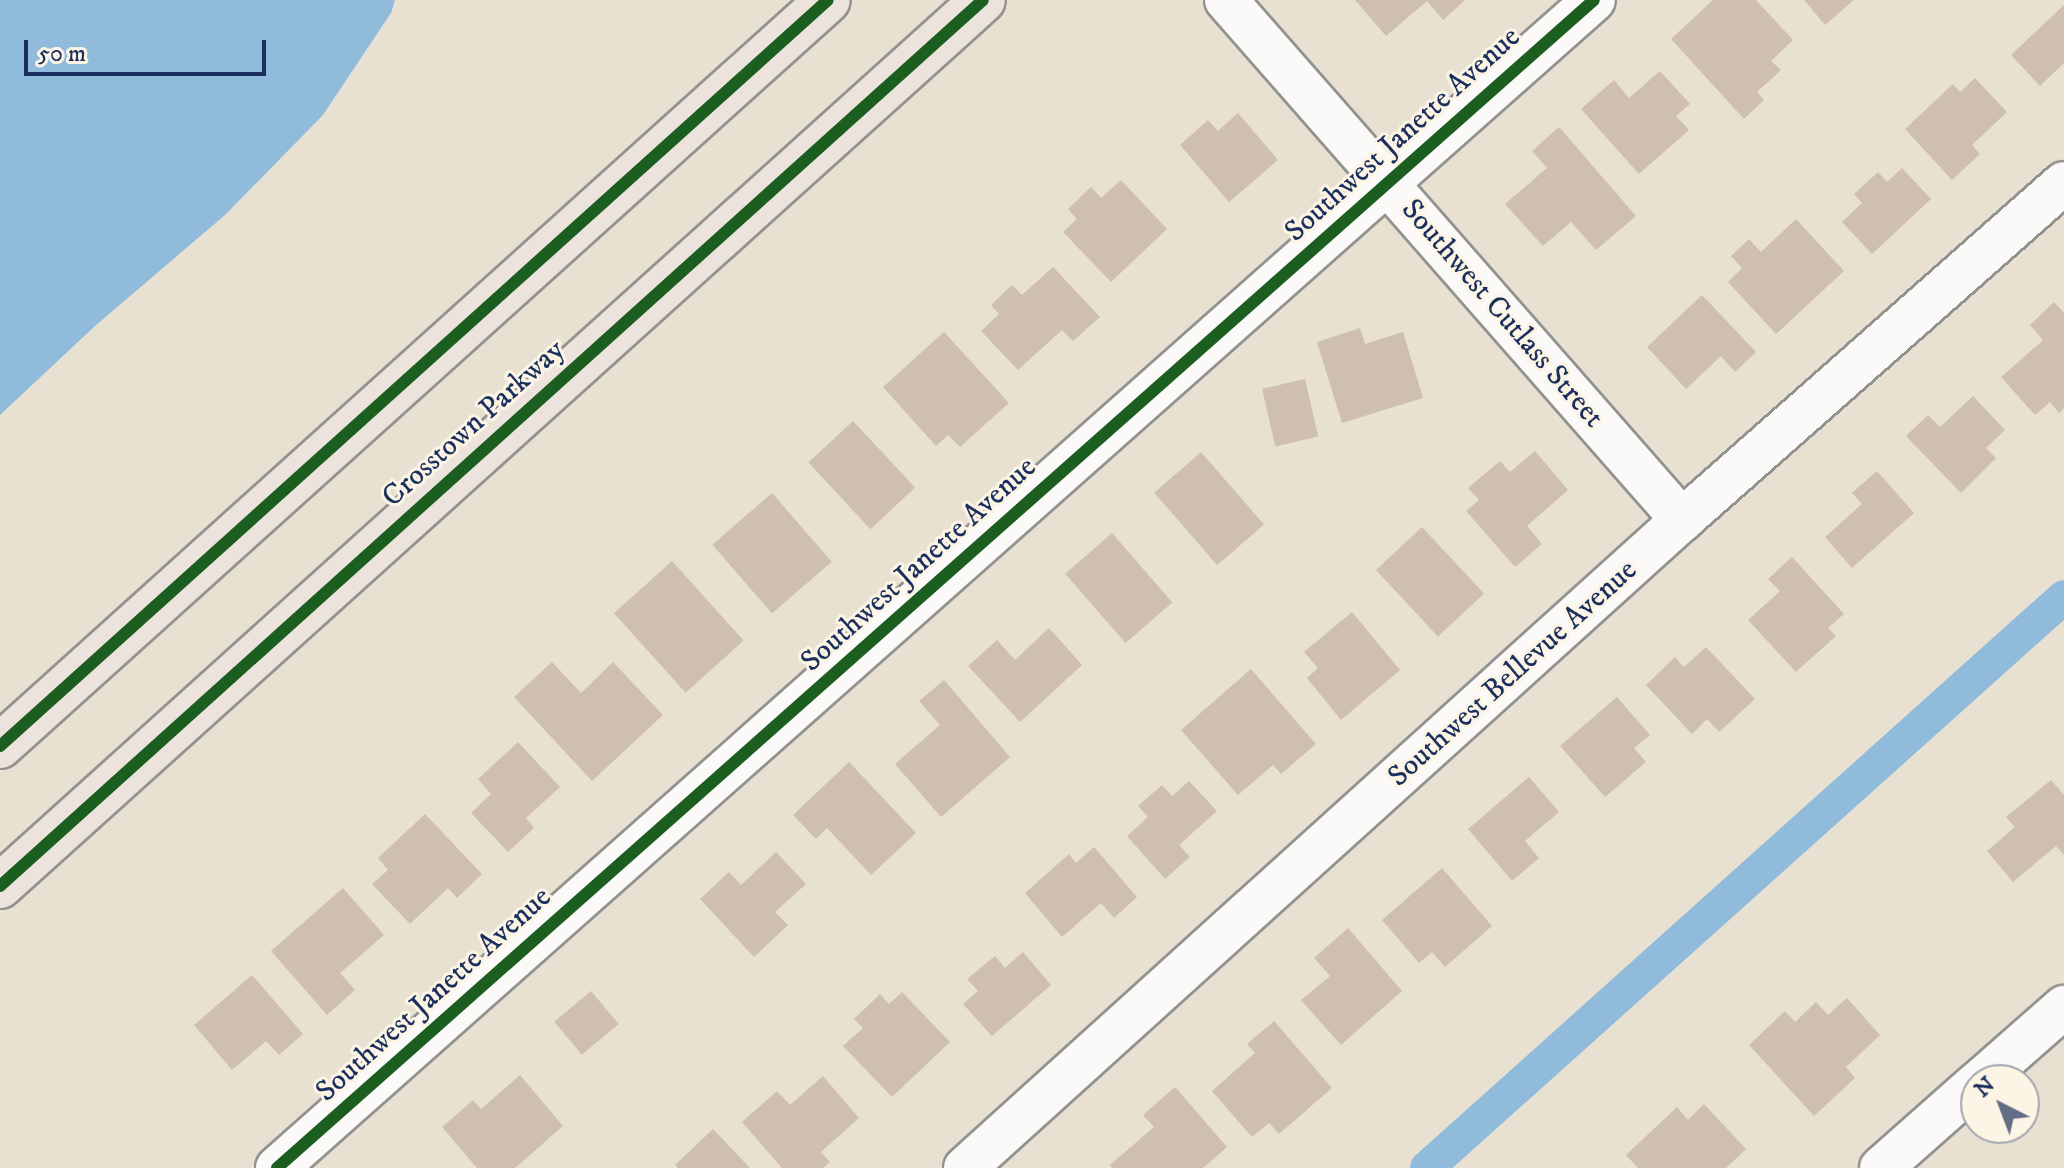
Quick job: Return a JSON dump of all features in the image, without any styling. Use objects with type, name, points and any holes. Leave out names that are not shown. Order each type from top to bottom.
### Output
[{"type":"main road","points":[[0,746],[828,0]]},
{"type":"main road","name":"Crosstown Parkway","points":[[0,886],[983,0]]},
{"type":"street","name":"Southwest Cutlass Street","points":[[1226,0],[1682,520]]},
{"type":"street","name":"Southwest Janette Avenue","points":[[277,1168],[1594,0]]},
{"type":"street","name":"Southwest Bellevue Avenue","points":[[965,1168],[1682,520],[2064,183]]},
{"type":"street","points":[[1999,1064],[2064,1007]]},
{"type":"street","points":[[1895,1163],[1960,1100]]},
{"type":"water","points":[[0,0],[395,0],[391,13],[323,115],[225,215],[95,326],[0,415]]},
{"type":"building","points":[[1355,0],[1465,0],[1443,20],[1427,1],[1386,36]]},
{"type":"building","points":[[1713,0],[1756,0],[1793,40],[1771,61],[1781,70],[1757,92],[1764,100],[1744,119],[1671,39]]},
{"type":"building","points":[[1804,0],[1854,0],[1825,25]]},
{"type":"building","points":[[2064,5],[2064,63],[2040,86],[2011,55]]},
{"type":"building","points":[[1660,71],[1690,104],[1676,116],[1689,130],[1639,174],[1581,109],[1614,80],[1629,98]]},
{"type":"building","points":[[1975,78],[2007,112],[1972,145],[1980,154],[1952,180],[1905,129],[1953,84],[1960,92]]},
{"type":"building","points":[[1238,113],[1278,160],[1229,202],[1180,145],[1208,120],[1218,131]]},
{"type":"building","points":[[1559,127],[1636,216],[1596,250],[1571,222],[1543,246],[1505,204],[1547,168],[1532,151]]},
{"type":"building","points":[[1902,168],[1931,199],[1872,254],[1842,222],[1862,203],[1854,194],[1878,172],[1887,182]]},
{"type":"building","points":[[1121,180],[1167,229],[1111,282],[1063,232],[1077,219],[1068,209],[1091,187],[1101,198]]},
{"type":"building","points":[[1796,219],[1844,271],[1776,334],[1728,282],[1742,268],[1731,256],[1749,239],[1761,252]]},
{"type":"building","points":[[1053,267],[1100,317],[1073,341],[1062,330],[1018,370],[981,331],[999,314],[991,305],[1012,285],[1022,295]]},
{"type":"building","points":[[1702,295],[1756,352],[1735,372],[1721,356],[1686,389],[1647,347]]},
{"type":"building","points":[[2054,302],[2064,313],[2064,408],[2059,413],[2050,402],[2035,415],[2001,377],[2043,340],[2030,325]]},
{"type":"building","points":[[1360,328],[1365,344],[1403,332],[1423,398],[1342,423],[1317,342]]},
{"type":"building","points":[[944,332],[1009,403],[960,447],[948,435],[936,446],[883,387]]},
{"type":"building","points":[[1305,379],[1318,436],[1275,446],[1262,389]]},
{"type":"building","points":[[1973,396],[2005,430],[1986,448],[1996,458],[1961,493],[1906,436],[1928,415],[1940,427]]},
{"type":"building","points":[[853,421],[915,488],[870,529],[808,463]]},
{"type":"building","points":[[1535,451],[1568,490],[1527,526],[1542,544],[1515,567],[1466,511],[1479,500],[1468,488],[1500,461],[1510,472]]},
{"type":"building","points":[[1201,452],[1264,524],[1217,565],[1154,493]]},
{"type":"building","points":[[1877,471],[1914,513],[1852,568],[1825,537],[1862,504],[1852,493]]},
{"type":"building","points":[[772,493],[832,562],[772,614],[712,545]]},
{"type":"building","points":[[1422,527],[1484,594],[1438,637],[1376,570]]},
{"type":"building","points":[[1112,533],[1172,602],[1126,643],[1065,574]]},
{"type":"building","points":[[1792,557],[1844,614],[1828,628],[1836,636],[1796,672],[1748,620],[1780,591],[1768,579]]},
{"type":"building","points":[[672,561],[744,641],[686,693],[614,613]]},
{"type":"building","points":[[1352,612],[1400,670],[1341,720],[1307,678],[1318,668],[1304,652]]},
{"type":"building","points":[[1049,628],[1082,665],[1020,722],[968,666],[997,640],[1015,660]]},
{"type":"building","points":[[1706,647],[1755,699],[1719,732],[1707,719],[1692,734],[1646,685],[1675,657],[1684,667]]},
{"type":"building","points":[[552,662],[581,693],[613,662],[663,715],[592,781],[514,697]]},
{"type":"building","points":[[1251,669],[1316,744],[1281,774],[1273,765],[1238,795],[1181,730]]},
{"type":"building","points":[[944,680],[1010,757],[941,817],[895,764],[940,725],[919,701]]},
{"type":"building","points":[[1617,697],[1650,735],[1634,748],[1646,762],[1605,797],[1560,746]]},
{"type":"building","points":[[518,742],[560,787],[526,818],[534,828],[508,852],[471,813],[491,794],[478,779]]},
{"type":"building","points":[[849,762],[916,833],[871,875],[827,828],[816,839],[793,815]]},
{"type":"building","points":[[1529,777],[1559,812],[1525,841],[1539,858],[1512,881],[1468,829]]},
{"type":"building","points":[[2051,780],[2064,795],[2064,855],[2056,846],[2013,882],[1987,851],[2015,827],[2006,817]]},
{"type":"building","points":[[1189,781],[1217,811],[1179,845],[1190,857],[1165,879],[1127,836],[1148,817],[1138,806],[1162,785],[1172,796]]},
{"type":"building","points":[[425,814],[482,874],[457,898],[448,888],[410,924],[372,884],[388,870],[378,858]]},
{"type":"building","points":[[1094,847],[1137,897],[1114,918],[1101,903],[1062,937],[1025,893],[1069,854],[1076,863]]},
{"type":"building","points":[[776,852],[806,884],[775,912],[788,925],[754,957],[700,899],[729,872],[741,885]]},
{"type":"building","points":[[1442,868],[1492,926],[1445,967],[1432,952],[1419,963],[1382,920]]},
{"type":"building","points":[[343,888],[384,935],[340,973],[355,990],[327,1015],[271,951]]},
{"type":"building","points":[[1348,928],[1402,991],[1341,1045],[1301,1000],[1330,976],[1314,958]]},
{"type":"building","points":[[1023,952],[1051,985],[992,1036],[963,1004],[978,991],[967,979],[995,956],[1005,968]]},
{"type":"building","points":[[252,975],[303,1034],[279,1055],[266,1041],[232,1070],[194,1025]]},
{"type":"building","points":[[591,991],[619,1024],[582,1055],[554,1022]]},
{"type":"building","points":[[902,992],[950,1042],[892,1097],[843,1046],[863,1028],[854,1019],[880,994],[889,1004]]},
{"type":"building","points":[[1847,998],[1880,1035],[1846,1067],[1855,1078],[1814,1116],[1749,1045],[1785,1011],[1795,1022],[1816,1002],[1828,1015]]},
{"type":"building","points":[[1274,1021],[1332,1088],[1279,1134],[1269,1123],[1252,1137],[1212,1091],[1255,1053],[1247,1044]]},
{"type":"building","points":[[520,1075],[563,1126],[515,1168],[477,1168],[442,1127],[473,1100],[481,1109]]},
{"type":"building","points":[[823,1076],[859,1118],[821,1152],[830,1162],[823,1168],[782,1168],[742,1122],[777,1091],[790,1105]]},
{"type":"building","points":[[1175,1087],[1227,1147],[1203,1168],[1112,1168],[1110,1165],[1154,1127],[1143,1115]]},
{"type":"building","points":[[1704,1104],[1746,1149],[1726,1168],[1638,1168],[1626,1155],[1677,1107],[1688,1120]]},
{"type":"building","points":[[713,1129],[750,1168],[678,1168],[675,1165]]},
{"type":"waterway","points":[[1427,1168],[2064,597]]},
{"type":"cycle path","points":[[0,746],[828,0]]},
{"type":"cycle path","points":[[0,886],[983,0]]},
{"type":"cycle path","points":[[277,1168],[1594,0]]}]
